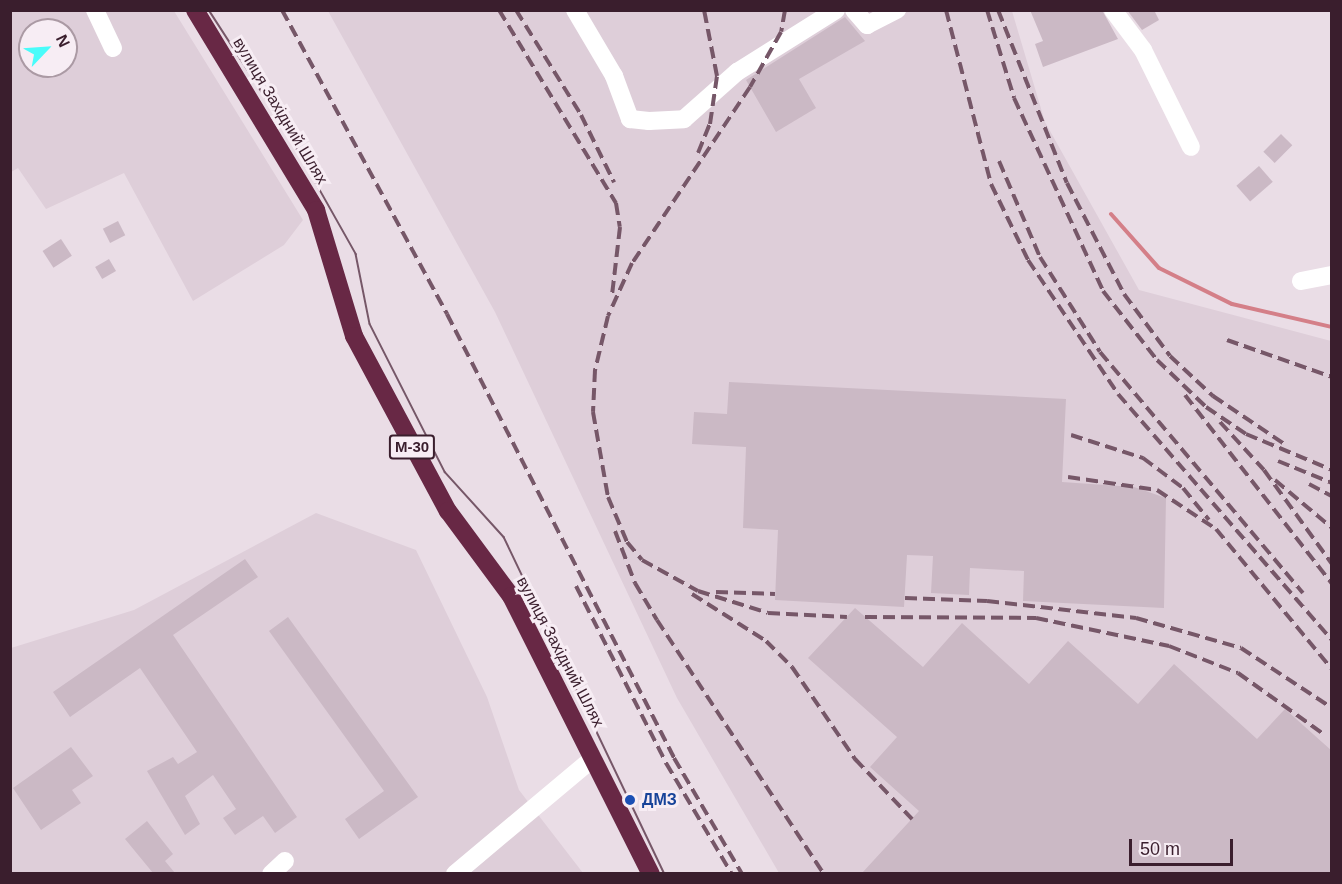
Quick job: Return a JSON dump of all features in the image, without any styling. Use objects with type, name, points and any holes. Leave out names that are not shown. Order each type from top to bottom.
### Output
[{"type":"highway","name":"вулиця Західний Шлях","points":[[195,10],[316,210],[354,336],[428,477],[511,596],[651,873]]},
{"type":"street","points":[[95,10],[113,48]]},
{"type":"street","points":[[575,10],[614,76],[630,119],[649,121],[684,119],[738,72],[836,10]]},
{"type":"street","points":[[854,10],[867,25],[897,10]]},
{"type":"street","points":[[1113,10],[1143,51],[1191,147]]},
{"type":"street","points":[[1300,281],[1332,275]]},
{"type":"street","points":[[455,873],[593,758]]},
{"type":"street","points":[[271,873],[285,861]]},
{"type":"shaded area","points":[[11,11],[174,11],[303,220],[284,245],[193,301],[124,173],[46,209],[18,168],[11,172]]},
{"type":"shaded area","points":[[328,11],[1012,11],[1045,122],[1139,290],[1331,341],[1331,873],[779,873],[677,698],[495,312]]},
{"type":"shaded area","points":[[316,513],[416,550],[487,697],[519,790],[583,873],[11,874],[11,648],[134,610]]},
{"type":"building","points":[[1030,10],[1102,10],[1118,39],[1043,67],[1035,44],[1043,41]]},
{"type":"building","points":[[1127,10],[1154,10],[1159,20],[1142,30]]},
{"type":"building","points":[[845,17],[865,41],[799,79],[816,108],[776,132],[746,80]]},
{"type":"building","points":[[1281,134],[1292,145],[1275,163],[1263,152]]},
{"type":"building","points":[[1259,166],[1273,182],[1250,202],[1236,186]]},
{"type":"building","points":[[118,221],[125,235],[110,243],[103,229]]},
{"type":"building","points":[[61,239],[72,256],[53,268],[43,251]]},
{"type":"building","points":[[109,259],[116,271],[102,279],[95,267]]},
{"type":"building","points":[[729,382],[1066,399],[1062,482],[1134,487],[1166,498],[1164,608],[1023,601],[1024,571],[970,568],[969,595],[931,593],[933,556],[907,555],[904,607],[775,600],[778,530],[743,528],[746,447],[692,444],[694,412],[727,414]]},
{"type":"building","points":[[245,559],[258,577],[173,635],[297,817],[275,833],[263,816],[235,835],[223,818],[236,809],[213,775],[185,796],[200,824],[185,835],[147,771],[173,757],[178,764],[197,752],[140,668],[70,717],[53,692]]},
{"type":"building","points":[[855,608],[923,667],[962,623],[1029,684],[1068,641],[1138,704],[1174,664],[1257,739],[1285,709],[1332,751],[1332,873],[862,873],[919,811],[870,767],[897,737],[808,658]]},
{"type":"building","points":[[288,617],[418,797],[359,839],[345,819],[384,791],[269,631]]},
{"type":"building","points":[[71,747],[93,776],[72,790],[81,803],[41,830],[13,788]]},
{"type":"building","points":[[147,821],[173,854],[165,861],[175,873],[153,873],[125,839]]},
{"type":"waterway","points":[[1111,214],[1159,268],[1232,304],[1332,327]]},
{"type":"tram line","points":[[209,10],[284,126],[356,254],[370,324],[445,472],[504,537],[665,874]]},
{"type":"railway","points":[[282,10],[447,314],[674,758],[742,874]]},
{"type":"railway","points":[[499,10],[616,203],[620,227],[612,295]]},
{"type":"railway","points":[[516,10],[581,115],[614,182]]},
{"type":"railway","points":[[698,153],[710,124],[717,76],[704,10]]},
{"type":"railway","points":[[785,10],[781,32],[750,87],[632,263],[608,316],[595,370],[593,412],[608,497],[627,542],[642,560],[698,591],[768,613],[847,617]]},
{"type":"railway","points":[[946,10],[991,184],[1028,260],[1118,394],[1332,640]]},
{"type":"railway","points":[[987,10],[1014,98],[1103,291],[1157,360],[1206,407],[1246,434],[1332,470]]},
{"type":"railway","points":[[998,10],[1067,183],[1124,294],[1170,356],[1213,396],[1286,445]]},
{"type":"railway","points":[[999,161],[1040,257],[1100,352],[1303,593]]},
{"type":"railway","points":[[1227,340],[1332,377]]},
{"type":"railway","points":[[1185,395],[1332,584]]},
{"type":"railway","points":[[1220,422],[1264,470],[1332,564]]},
{"type":"railway","points":[[1071,435],[1143,458],[1183,488],[1209,520]]},
{"type":"railway","points":[[1278,461],[1332,483]]},
{"type":"railway","points":[[1068,477],[1157,490],[1216,529],[1332,669]]},
{"type":"railway","points":[[1275,480],[1332,528]]},
{"type":"railway","points":[[1309,484],[1332,496]]},
{"type":"railway","points":[[615,531],[635,583],[657,620],[824,874]]},
{"type":"railway","points":[[576,586],[666,763],[732,874]]},
{"type":"railway","points":[[716,592],[775,594]]},
{"type":"railway","points":[[692,594],[766,641],[792,667],[855,759],[912,819]]},
{"type":"railway","points":[[905,598],[987,601],[1136,618],[1241,648],[1332,708]]},
{"type":"railway","points":[[865,617],[1036,618],[1169,646],[1238,673],[1322,733]]},
{"type":"place","name":"ДМЗ","points":[[630,800]]}]
